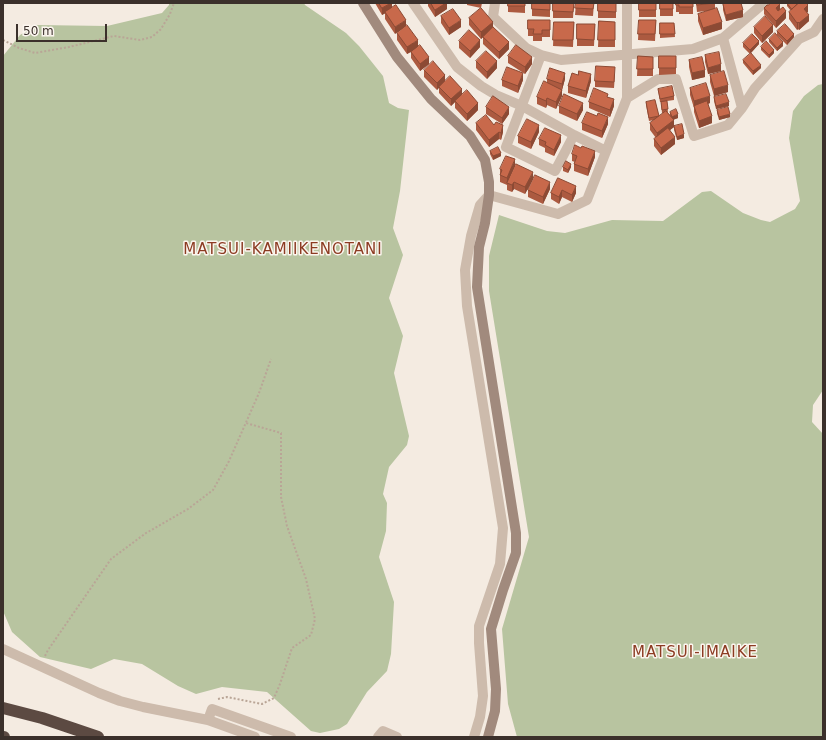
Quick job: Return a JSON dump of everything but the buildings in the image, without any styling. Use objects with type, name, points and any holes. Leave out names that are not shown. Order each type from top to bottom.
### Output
[{"type":"highway","points":[[3,708],[42,718],[98,737]]},
{"type":"street","points":[[363,3],[397,57],[411,75],[431,99],[470,136],[485,160],[489,182],[489,195],[485,223],[479,247],[477,288],[514,518],[516,553],[491,629],[496,689],[495,710],[488,737]]},
{"type":"street","points":[[413,3],[457,67],[481,86],[606,151]]},
{"type":"street","points":[[495,3],[494,17],[526,48],[541,56],[561,60],[693,49],[724,38],[764,3]]},
{"type":"street","points":[[489,195],[558,214],[587,200],[627,98],[627,3]]},
{"type":"street","points":[[627,98],[658,79],[676,80],[694,136],[728,125],[742,108],[755,88],[799,39],[814,32],[823,19]]},
{"type":"street","points":[[724,38],[742,108]]},
{"type":"street","points":[[541,56],[506,147],[556,172],[574,135]]},
{"type":"street","points":[[474,737],[480,717],[483,696],[479,626],[500,564],[503,528],[467,306],[465,270],[471,236],[480,205],[489,195]]},
{"type":"street","points":[[3,649],[99,693],[120,701],[208,720],[255,737]]},
{"type":"street","points":[[208,720],[212,709],[291,737]]},
{"type":"street","points":[[378,737],[383,731],[397,737]]},
{"type":"path","points":[[3,40],[19,48],[35,53],[69,47],[114,36],[140,40],[152,38],[162,29],[174,3]]},
{"type":"path","points":[[40,666],[48,650],[110,559],[146,533],[188,509],[214,490],[260,393],[271,359]]},
{"type":"path","points":[[212,709],[216,699],[227,697],[262,704],[274,698],[292,648],[311,635],[315,620],[306,579],[287,526],[281,497],[281,433],[246,423]]},
{"type":"green space","points":[[169,3],[304,3],[346,33],[359,46],[383,76],[389,103],[398,108],[409,110],[400,191],[393,228],[403,255],[389,298],[403,336],[394,373],[409,436],[407,445],[389,467],[383,494],[387,503],[386,531],[379,557],[394,602],[391,654],[387,671],[367,692],[347,724],[339,729],[320,733],[311,731],[267,692],[222,687],[196,694],[178,686],[142,664],[114,659],[91,669],[40,657],[12,632],[3,611],[3,56],[20,35],[37,25],[107,26],[162,13]]},
{"type":"green space","points":[[823,84],[823,390],[813,405],[812,422],[823,434],[823,737],[517,737],[508,704],[502,629],[529,537],[489,291],[489,256],[499,215],[547,231],[565,233],[612,220],[663,221],[702,192],[711,191],[743,213],[770,222],[795,209],[800,201],[789,138],[793,111],[804,96],[818,85]]},
{"type":"district","name":"MATSUI-KAMIIKENOTANI","points":[[283,250]]},
{"type":"district","name":"MATSUI-IMAIKE","points":[[695,653]]}]
